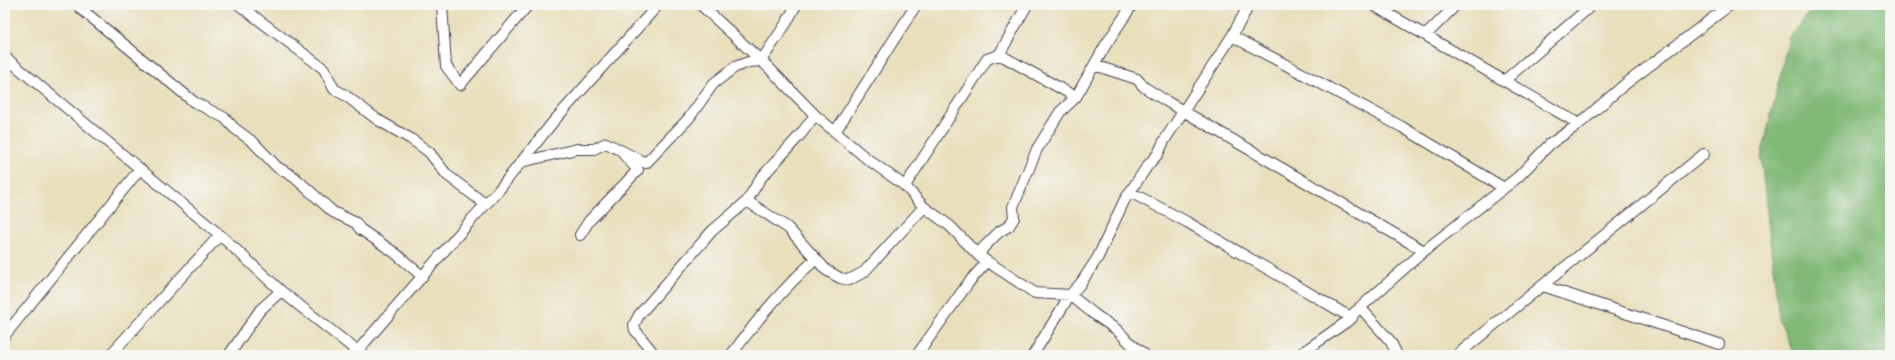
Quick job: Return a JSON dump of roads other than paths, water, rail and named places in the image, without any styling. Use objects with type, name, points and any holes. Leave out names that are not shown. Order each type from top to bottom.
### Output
[{"type":"street","points":[[239,5],[324,69],[334,89],[345,95],[378,120],[411,139],[429,152],[447,175],[485,204]]},
{"type":"street","points":[[442,5],[446,66],[460,85],[528,5]]},
{"type":"street","points":[[5,57],[220,235],[281,291],[356,354],[422,276],[498,191],[553,122],[658,5]]},
{"type":"street","points":[[701,5],[761,61],[815,115],[866,158],[905,186],[924,207],[950,226],[983,259],[1035,293],[1070,295],[1117,330],[1145,355]]},
{"type":"street","points":[[761,61],[784,27],[796,5]]},
{"type":"street","points":[[835,132],[916,5]]},
{"type":"street","points":[[905,186],[987,59],[999,55],[1027,5]]},
{"type":"street","points":[[917,355],[969,282],[983,259],[984,248],[999,232],[1009,226],[1014,218],[1014,207],[1037,148],[1060,112],[1076,97],[1094,65],[1132,5]]},
{"type":"street","points":[[1033,355],[1070,295],[1081,283],[1098,257],[1124,201],[1148,165],[1158,154],[1164,141],[1232,36],[1249,5]]},
{"type":"street","points":[[1373,5],[1578,124]]},
{"type":"street","points":[[1426,35],[1456,5]]},
{"type":"street","points":[[1504,81],[1592,5]]},
{"type":"street","points":[[1299,355],[1352,318],[1353,314],[1360,307],[1424,251],[1518,177],[1550,144],[1578,124],[1624,85],[1730,5]]},
{"type":"street","points":[[80,8],[194,102],[225,118],[234,128],[253,142],[277,167],[294,178],[333,212],[356,223],[360,229],[395,253],[422,276]]},
{"type":"street","points":[[1232,36],[1402,127],[1504,188]]},
{"type":"street","points":[[999,55],[1017,63],[1076,97]]},
{"type":"street","points":[[606,142],[646,163],[689,118],[713,84],[735,67],[748,62],[761,61]]},
{"type":"street","points":[[1094,65],[1137,79],[1144,87],[1183,111],[1424,251]]},
{"type":"street","points":[[655,355],[635,330],[634,326],[639,315],[712,231],[747,201],[760,179],[815,115]]},
{"type":"street","points":[[521,162],[577,149],[594,149],[606,142]]},
{"type":"street","points":[[580,235],[589,222],[638,170],[628,158],[606,142]]},
{"type":"street","points":[[1457,355],[1704,154]]},
{"type":"street","points":[[5,335],[140,169]]},
{"type":"street","points":[[1130,192],[1187,222],[1352,318]]},
{"type":"street","points":[[747,201],[788,228],[826,270],[840,278],[849,280],[864,272],[924,207]]},
{"type":"street","points":[[110,355],[220,235]]},
{"type":"street","points":[[731,355],[765,311],[799,273],[816,259]]},
{"type":"street","points":[[1543,286],[1719,344]]},
{"type":"street","points":[[229,355],[260,310],[281,291]]},
{"type":"street","points":[[1360,307],[1391,342],[1397,355]]}]
